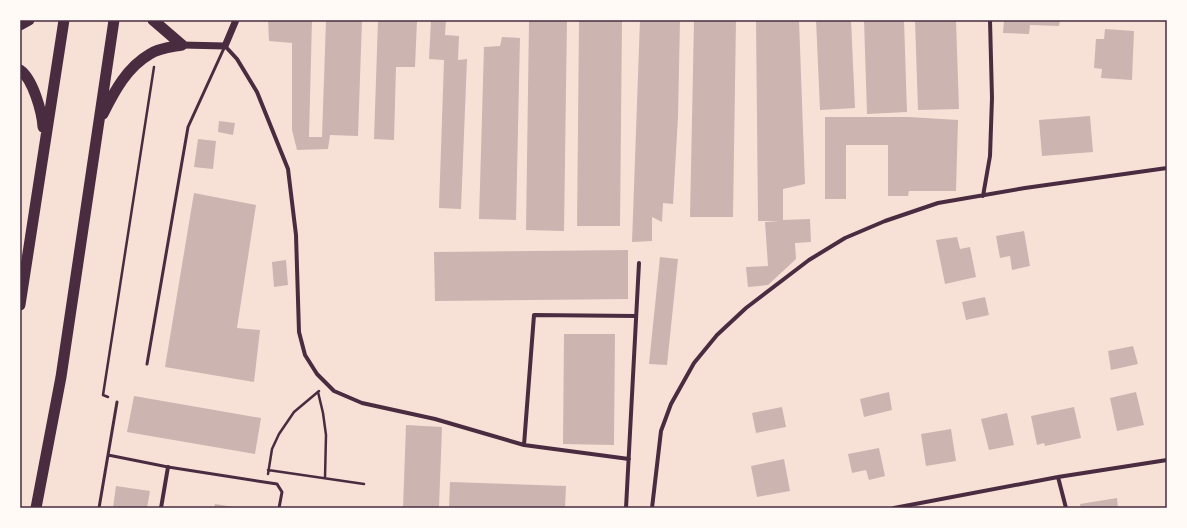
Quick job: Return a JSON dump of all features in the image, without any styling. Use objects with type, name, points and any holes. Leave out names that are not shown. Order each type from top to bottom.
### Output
[{"type":"highway","points":[[20,25],[29,20]]},
{"type":"highway","points":[[20,306],[64,20]]},
{"type":"highway","points":[[36,508],[61,377],[114,20]]},
{"type":"highway","points":[[153,20],[182,45]]},
{"type":"highway","points":[[99,122],[113,95],[131,68],[149,54],[182,45]]},
{"type":"highway","points":[[20,70],[24,72],[35,92],[42,113],[45,143]]},
{"type":"street","points":[[225,46],[236,20]]},
{"type":"street","points":[[983,196],[990,156],[992,98],[990,20]]},
{"type":"street","points":[[182,45],[225,46],[237,59],[257,92],[288,169],[294,207],[296,235],[299,332],[305,355],[317,374],[334,391],[362,402],[421,416],[524,445],[628,459]]},
{"type":"street","points":[[652,508],[661,431],[671,404],[694,363],[717,335],[740,314],[803,264],[845,238],[885,221],[938,203],[1025,188],[1167,168]]},
{"type":"street","points":[[626,508],[639,262]]},
{"type":"street","points":[[524,445],[534,315],[636,316]]},
{"type":"street","points":[[894,508],[1058,477],[1167,460]]},
{"type":"street","points":[[161,508],[168,467]]},
{"type":"street","points":[[1058,477],[1066,508]]},
{"type":"lane","points":[[147,364],[188,127],[225,46]]},
{"type":"lane","points":[[99,508],[117,402]]},
{"type":"lane","points":[[108,455],[168,467],[277,484],[282,492],[279,508]]},
{"type":"path","points":[[117,402],[103,395],[157,51]]},
{"type":"path","points":[[267,483],[272,449],[279,434],[294,412],[327,384]]},
{"type":"path","points":[[318,392],[326,435],[325,478]]},
{"type":"path","points":[[268,470],[364,484]]},
{"type":"building","points":[[268,20],[312,20],[309,137],[322,137],[326,20],[362,20],[358,136],[330,135],[328,149],[297,150],[292,130],[292,43],[269,41]]},
{"type":"building","points":[[378,20],[417,20],[415,67],[396,67],[394,140],[374,139]]},
{"type":"building","points":[[431,20],[446,20],[445,35],[459,36],[458,60],[467,59],[461,209],[439,208],[444,60],[429,59]]},
{"type":"building","points":[[529,20],[567,20],[564,231],[526,230]]},
{"type":"building","points":[[579,20],[622,20],[620,226],[577,226]]},
{"type":"building","points":[[640,20],[680,20],[678,117],[673,204],[663,203],[662,222],[652,217],[652,241],[632,242]]},
{"type":"building","points":[[694,20],[736,20],[733,217],[690,217]]},
{"type":"building","points":[[756,20],[799,20],[805,184],[783,189],[783,220],[810,219],[811,242],[795,243],[796,259],[768,285],[748,287],[746,267],[768,266],[765,222],[780,221],[758,221]]},
{"type":"building","points":[[816,20],[851,20],[855,108],[820,110]]},
{"type":"building","points":[[864,20],[904,20],[907,112],[867,114]]},
{"type":"building","points":[[915,20],[956,20],[959,109],[918,110]]},
{"type":"building","points":[[1004,20],[1060,20],[1059,26],[1030,25],[1029,34],[1003,33]]},
{"type":"building","points":[[1105,29],[1134,31],[1132,80],[1101,78],[1102,69],[1094,68],[1096,39],[1104,39]]},
{"type":"building","points":[[502,37],[520,38],[516,220],[479,219],[484,47],[500,46]]},
{"type":"building","points":[[1090,116],[1093,152],[1042,156],[1039,120]]},
{"type":"building","points":[[825,117],[909,117],[958,120],[956,191],[909,191],[908,196],[888,196],[888,145],[846,145],[846,199],[825,199]]},
{"type":"building","points":[[219,121],[235,123],[233,135],[218,132]]},
{"type":"building","points":[[198,139],[216,141],[213,169],[194,167]]},
{"type":"building","points":[[194,193],[256,205],[237,328],[260,330],[254,382],[165,367]]},
{"type":"building","points":[[1024,231],[1030,266],[1012,270],[1010,256],[1000,258],[996,236]]},
{"type":"building","points":[[957,237],[960,249],[970,247],[976,277],[945,284],[936,240]]},
{"type":"building","points":[[628,250],[628,299],[435,301],[434,252]]},
{"type":"building","points":[[660,257],[678,259],[667,365],[649,364]]},
{"type":"building","points":[[286,260],[288,285],[274,287],[272,262]]},
{"type":"building","points":[[985,297],[989,315],[966,320],[962,302]]},
{"type":"building","points":[[564,334],[615,334],[614,445],[563,444]]},
{"type":"building","points":[[1133,346],[1138,364],[1111,370],[1108,351]]},
{"type":"building","points":[[889,392],[892,410],[864,417],[860,399]]},
{"type":"building","points":[[1136,392],[1144,425],[1117,431],[1110,398]]},
{"type":"building","points":[[134,396],[261,418],[255,454],[127,432]]},
{"type":"building","points":[[782,407],[786,427],[756,433],[752,413]]},
{"type":"building","points":[[1074,407],[1081,438],[1045,446],[1044,443],[1037,445],[1031,416]]},
{"type":"building","points":[[1007,413],[1014,445],[989,450],[981,419]]},
{"type":"building","points":[[406,425],[442,427],[439,508],[403,508]]},
{"type":"building","points":[[951,429],[956,461],[926,466],[921,434]]},
{"type":"building","points":[[879,448],[885,476],[869,480],[866,470],[852,473],[848,454]]},
{"type":"building","points":[[784,459],[790,491],[757,497],[751,466]]},
{"type":"building","points":[[450,482],[566,486],[565,508],[449,508]]},
{"type":"building","points":[[116,486],[150,491],[147,508],[113,508]]},
{"type":"building","points":[[1117,498],[1118,508],[1081,508],[1080,504]]},
{"type":"building","points":[[215,504],[234,507],[214,508]]}]
